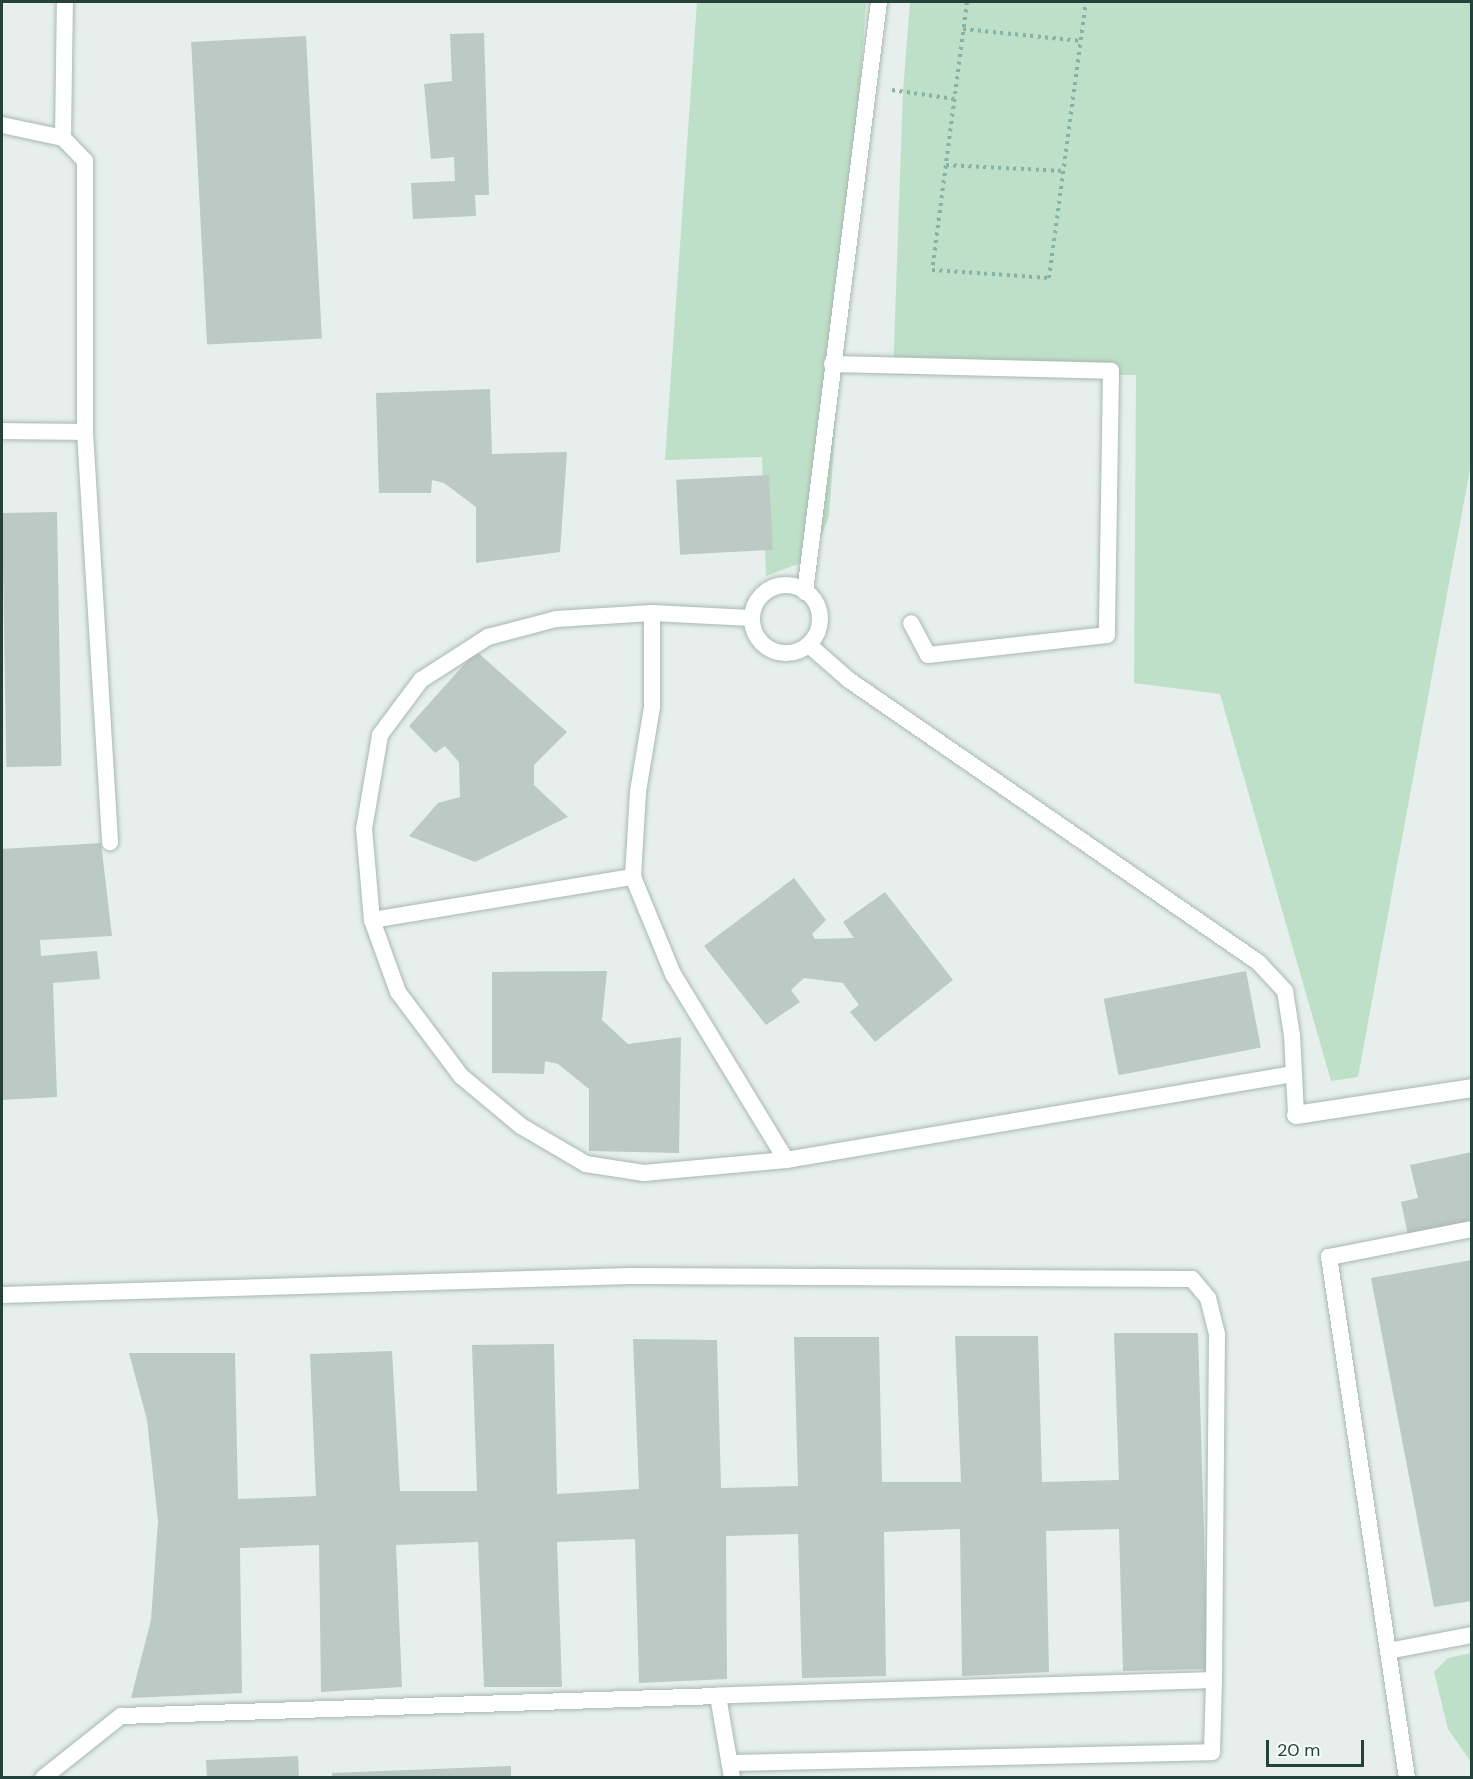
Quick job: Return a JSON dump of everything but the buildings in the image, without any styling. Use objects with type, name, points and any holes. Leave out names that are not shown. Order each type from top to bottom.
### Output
[{"type":"street","points":[[1296,1115],[1472,1088]]},
{"type":"lane","points":[[63,138],[65,2]]},
{"type":"lane","points":[[805,592],[879,2]]},
{"type":"lane","points":[[2,125],[63,138],[85,161],[85,432],[110,842]]},
{"type":"lane","points":[[832,364],[1111,371],[1107,635],[928,655],[911,623]]},
{"type":"lane","points":[[2,430],[85,432]]},
{"type":"lane","points":[[790,585],[805,592],[820,614],[820,625],[809,645],[788,654],[766,648],[753,629],[752,618],[754,607],[768,591],[790,585]]},
{"type":"lane","points":[[752,618],[652,613],[556,619],[488,637],[421,680],[380,735],[363,829],[372,920],[398,992],[461,1076],[521,1126],[586,1164],[644,1173],[786,1160],[1293,1074]]},
{"type":"lane","points":[[652,613],[652,707],[638,792],[633,877],[673,974],[786,1160]]},
{"type":"lane","points":[[809,645],[849,680],[1258,962],[1285,991],[1296,1115]]},
{"type":"lane","points":[[372,920],[633,877]]},
{"type":"lane","points":[[1407,1778],[1329,1257],[1472,1229]]},
{"type":"lane","points":[[2,1295],[631,1276],[1192,1279],[1208,1298],[1217,1334],[1212,1752],[731,1771],[718,1696]]},
{"type":"lane","points":[[1388,1651],[1472,1635]]},
{"type":"lane","points":[[43,1778],[121,1716],[1214,1680]]},
{"type":"path","points":[[967,2],[932,270],[1049,278],[1086,2]]},
{"type":"path","points":[[963,29],[1081,41]]},
{"type":"path","points":[[911,93],[954,99]]},
{"type":"path","points":[[946,165],[1063,171]]},
{"type":"green space","points":[[697,2],[866,2],[829,516],[812,559],[766,576],[762,457],[665,460]]},
{"type":"green space","points":[[910,2],[1471,2],[1471,464],[1358,1077],[1331,1081],[1220,694],[1134,683],[1136,375],[893,375],[903,91]]},
{"type":"green space","points":[[1472,1653],[1471,1762],[1448,1729],[1434,1672],[1448,1658]]}]
